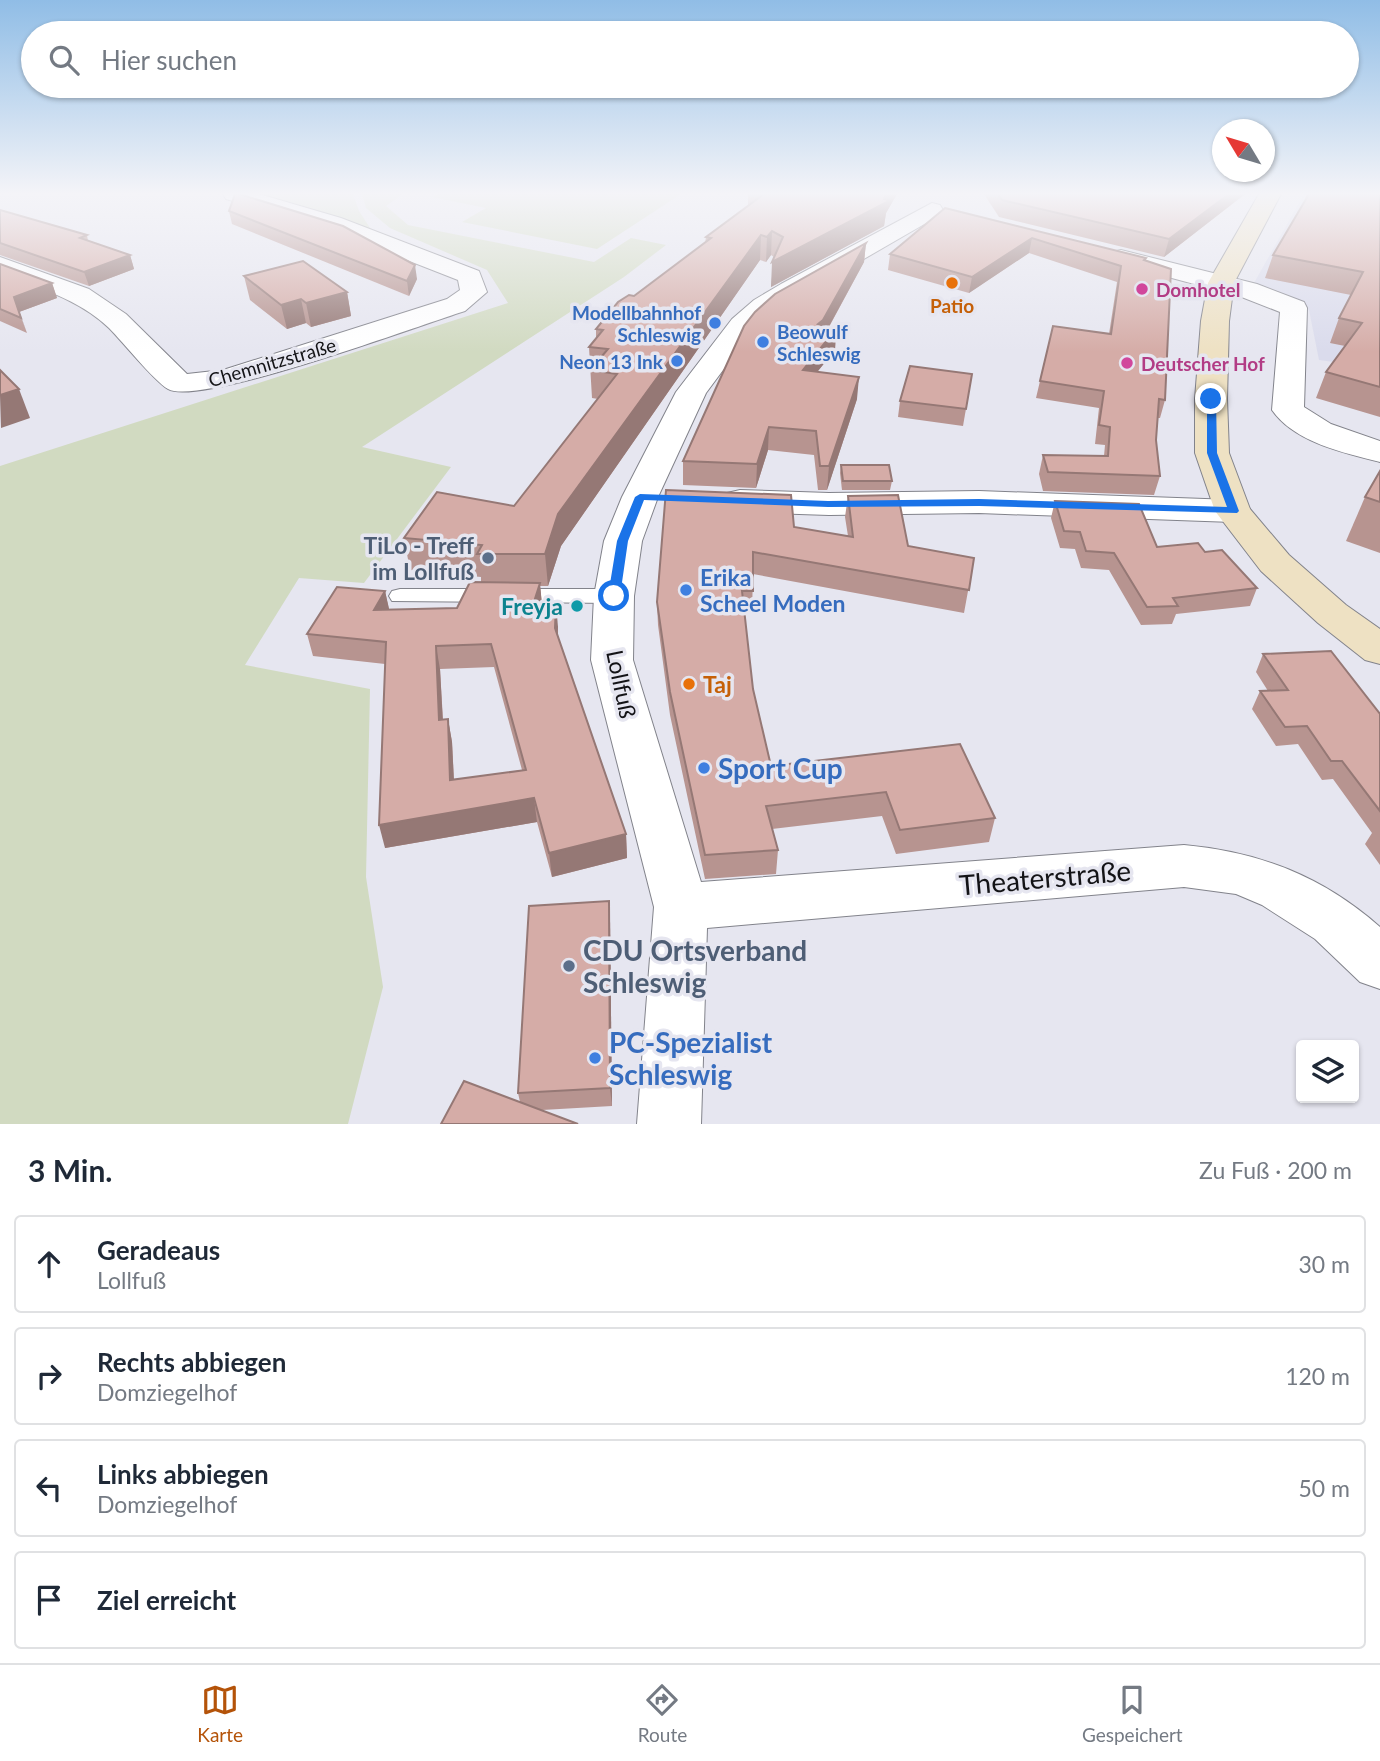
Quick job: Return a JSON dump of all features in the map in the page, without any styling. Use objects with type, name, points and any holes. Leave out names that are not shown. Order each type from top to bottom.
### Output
[{"type":"street","name":"Chemnitzstraße","points":[[0,264],[80,295],[116,320],[179,383],[197,384],[229,377],[456,305],[474,292],[470,276],[394,246]]},
{"type":"street","name":"Lollfuß","points":[[669,1124],[681,907],[612,660],[614,596],[623,541],[640,497],[691,392],[742,325],[763,306],[789,289],[866,246]]},
{"type":"street","points":[[1241,246],[1221,283],[1215,321],[1211,399],[1212,453],[1233,511],[1275,562],[1332,614],[1380,650]]},
{"type":"street","points":[[1100,251],[1248,289],[1294,308],[1288,410],[1303,424],[1339,440],[1380,452]]},
{"type":"street","points":[[640,497],[828,504],[979,502],[1233,511]]},
{"type":"street","name":"Theaterstraße","points":[[681,907],[1184,866],[1241,874],[1286,891],[1360,942],[1380,964]]},
{"type":"lane","points":[[400,596],[614,596]]},
{"type":"shaded area","points":[[1275,246],[1380,246],[1380,368],[1319,360],[1309,310],[1254,283]]},
{"type":"green space","points":[[433,246],[516,246],[594,262],[618,246],[664,246],[624,277],[362,447],[451,467],[364,583],[299,578],[245,665],[370,689],[366,877],[383,987],[348,1124],[0,1124],[0,466],[508,303],[487,270]]},
{"type":"building","points":[[10,246],[105,246],[130,255],[84,272]]},
{"type":"building","points":[[319,246],[381,246],[415,265],[407,281]]},
{"type":"building","points":[[700,246],[753,246],[558,514],[545,554],[477,554],[482,545],[404,538],[437,492],[514,506],[617,374],[590,370],[608,349],[589,347],[603,330],[596,329],[618,302],[629,295],[634,296]]},
{"type":"building","points":[[779,246],[802,246],[772,262]]},
{"type":"building","points":[[864,246],[823,320],[818,324],[836,329],[803,370],[859,377],[829,466],[820,466],[816,431],[769,427],[757,464],[683,461],[744,326],[775,294]]},
{"type":"building","points":[[899,246],[1019,246],[972,277],[890,254]]},
{"type":"building","points":[[1059,246],[1100,246],[1146,258],[1144,260],[1171,269],[1165,400],[1159,399],[1156,440],[1160,476],[1048,472],[1043,455],[1108,456],[1110,427],[1099,425],[1104,391],[1040,381],[1053,326],[1111,334],[1121,266]]},
{"type":"building","points":[[1278,246],[1380,246],[1380,387],[1326,372],[1362,323],[1339,318],[1363,272],[1273,255]]},
{"type":"building","points":[[303,261],[347,292],[306,303],[301,299],[281,305],[244,276]]},
{"type":"building","points":[[0,264],[52,283],[14,297],[21,318],[0,309]]},
{"type":"building","points":[[910,366],[972,374],[966,409],[900,401]]},
{"type":"building","points":[[0,370],[19,389],[0,395]]},
{"type":"building","points":[[841,465],[889,465],[892,481],[843,481]]},
{"type":"building","points":[[1380,471],[1380,502],[1365,497]]},
{"type":"building","points":[[666,490],[791,495],[794,527],[853,537],[848,496],[898,495],[908,546],[974,558],[969,590],[753,552],[753,591],[742,591],[753,689],[771,766],[960,744],[995,818],[900,830],[886,792],[766,806],[778,850],[705,855],[670,692],[657,602]]},
{"type":"building","points":[[1055,501],[1139,504],[1157,547],[1198,543],[1205,552],[1222,550],[1257,588],[1173,598],[1178,606],[1147,607],[1114,553],[1086,551],[1080,532],[1064,531]]},
{"type":"building","points":[[470,582],[540,583],[533,605],[556,604],[555,628],[626,834],[549,853],[534,798],[379,825],[386,642],[307,634],[337,587],[385,591],[374,610],[457,608]],"holes":[[[491,644],[526,770],[450,780],[448,719],[439,720],[436,646]]]},
{"type":"building","points":[[1331,651],[1380,714],[1380,811],[1342,761],[1331,761],[1307,726],[1285,727],[1260,691],[1288,690],[1263,654]]},
{"type":"building","points":[[609,901],[610,1088],[518,1093],[529,906]]},
{"type":"building","points":[[464,1081],[578,1124],[441,1124]]},
{"type":"place","name":"Patio","points":[[952,283]]},
{"type":"place","name":"Domhotel","points":[[1142,289]]},
{"type":"place","name":"Modellbahnhof Schleswig","points":[[715,323]]},
{"type":"place","name":"Beowulf Schleswig","points":[[763,342]]},
{"type":"place","name":"Neon 13 Ink","points":[[677,361]]},
{"type":"place","name":"Deutscher Hof","points":[[1127,363]]},
{"type":"place","name":"TiLo - Treff im Lollfuß","points":[[488,558]]},
{"type":"place","name":"Erika Scheel Moden","points":[[686,590]]},
{"type":"place","name":"Freyja","points":[[577,606]]},
{"type":"place","name":"Taj","points":[[689,684]]},
{"type":"place","name":"Sport Cup","points":[[704,768]]},
{"type":"place","name":"CDU Ortsverband Schleswig","points":[[569,966]]},
{"type":"place","name":"PC-Spezialist Schleswig","points":[[595,1058]]},
{"type":"route","points":[[614,596],[623,541],[640,497],[828,504],[979,502],[1233,511],[1212,453],[1211,399]]}]
